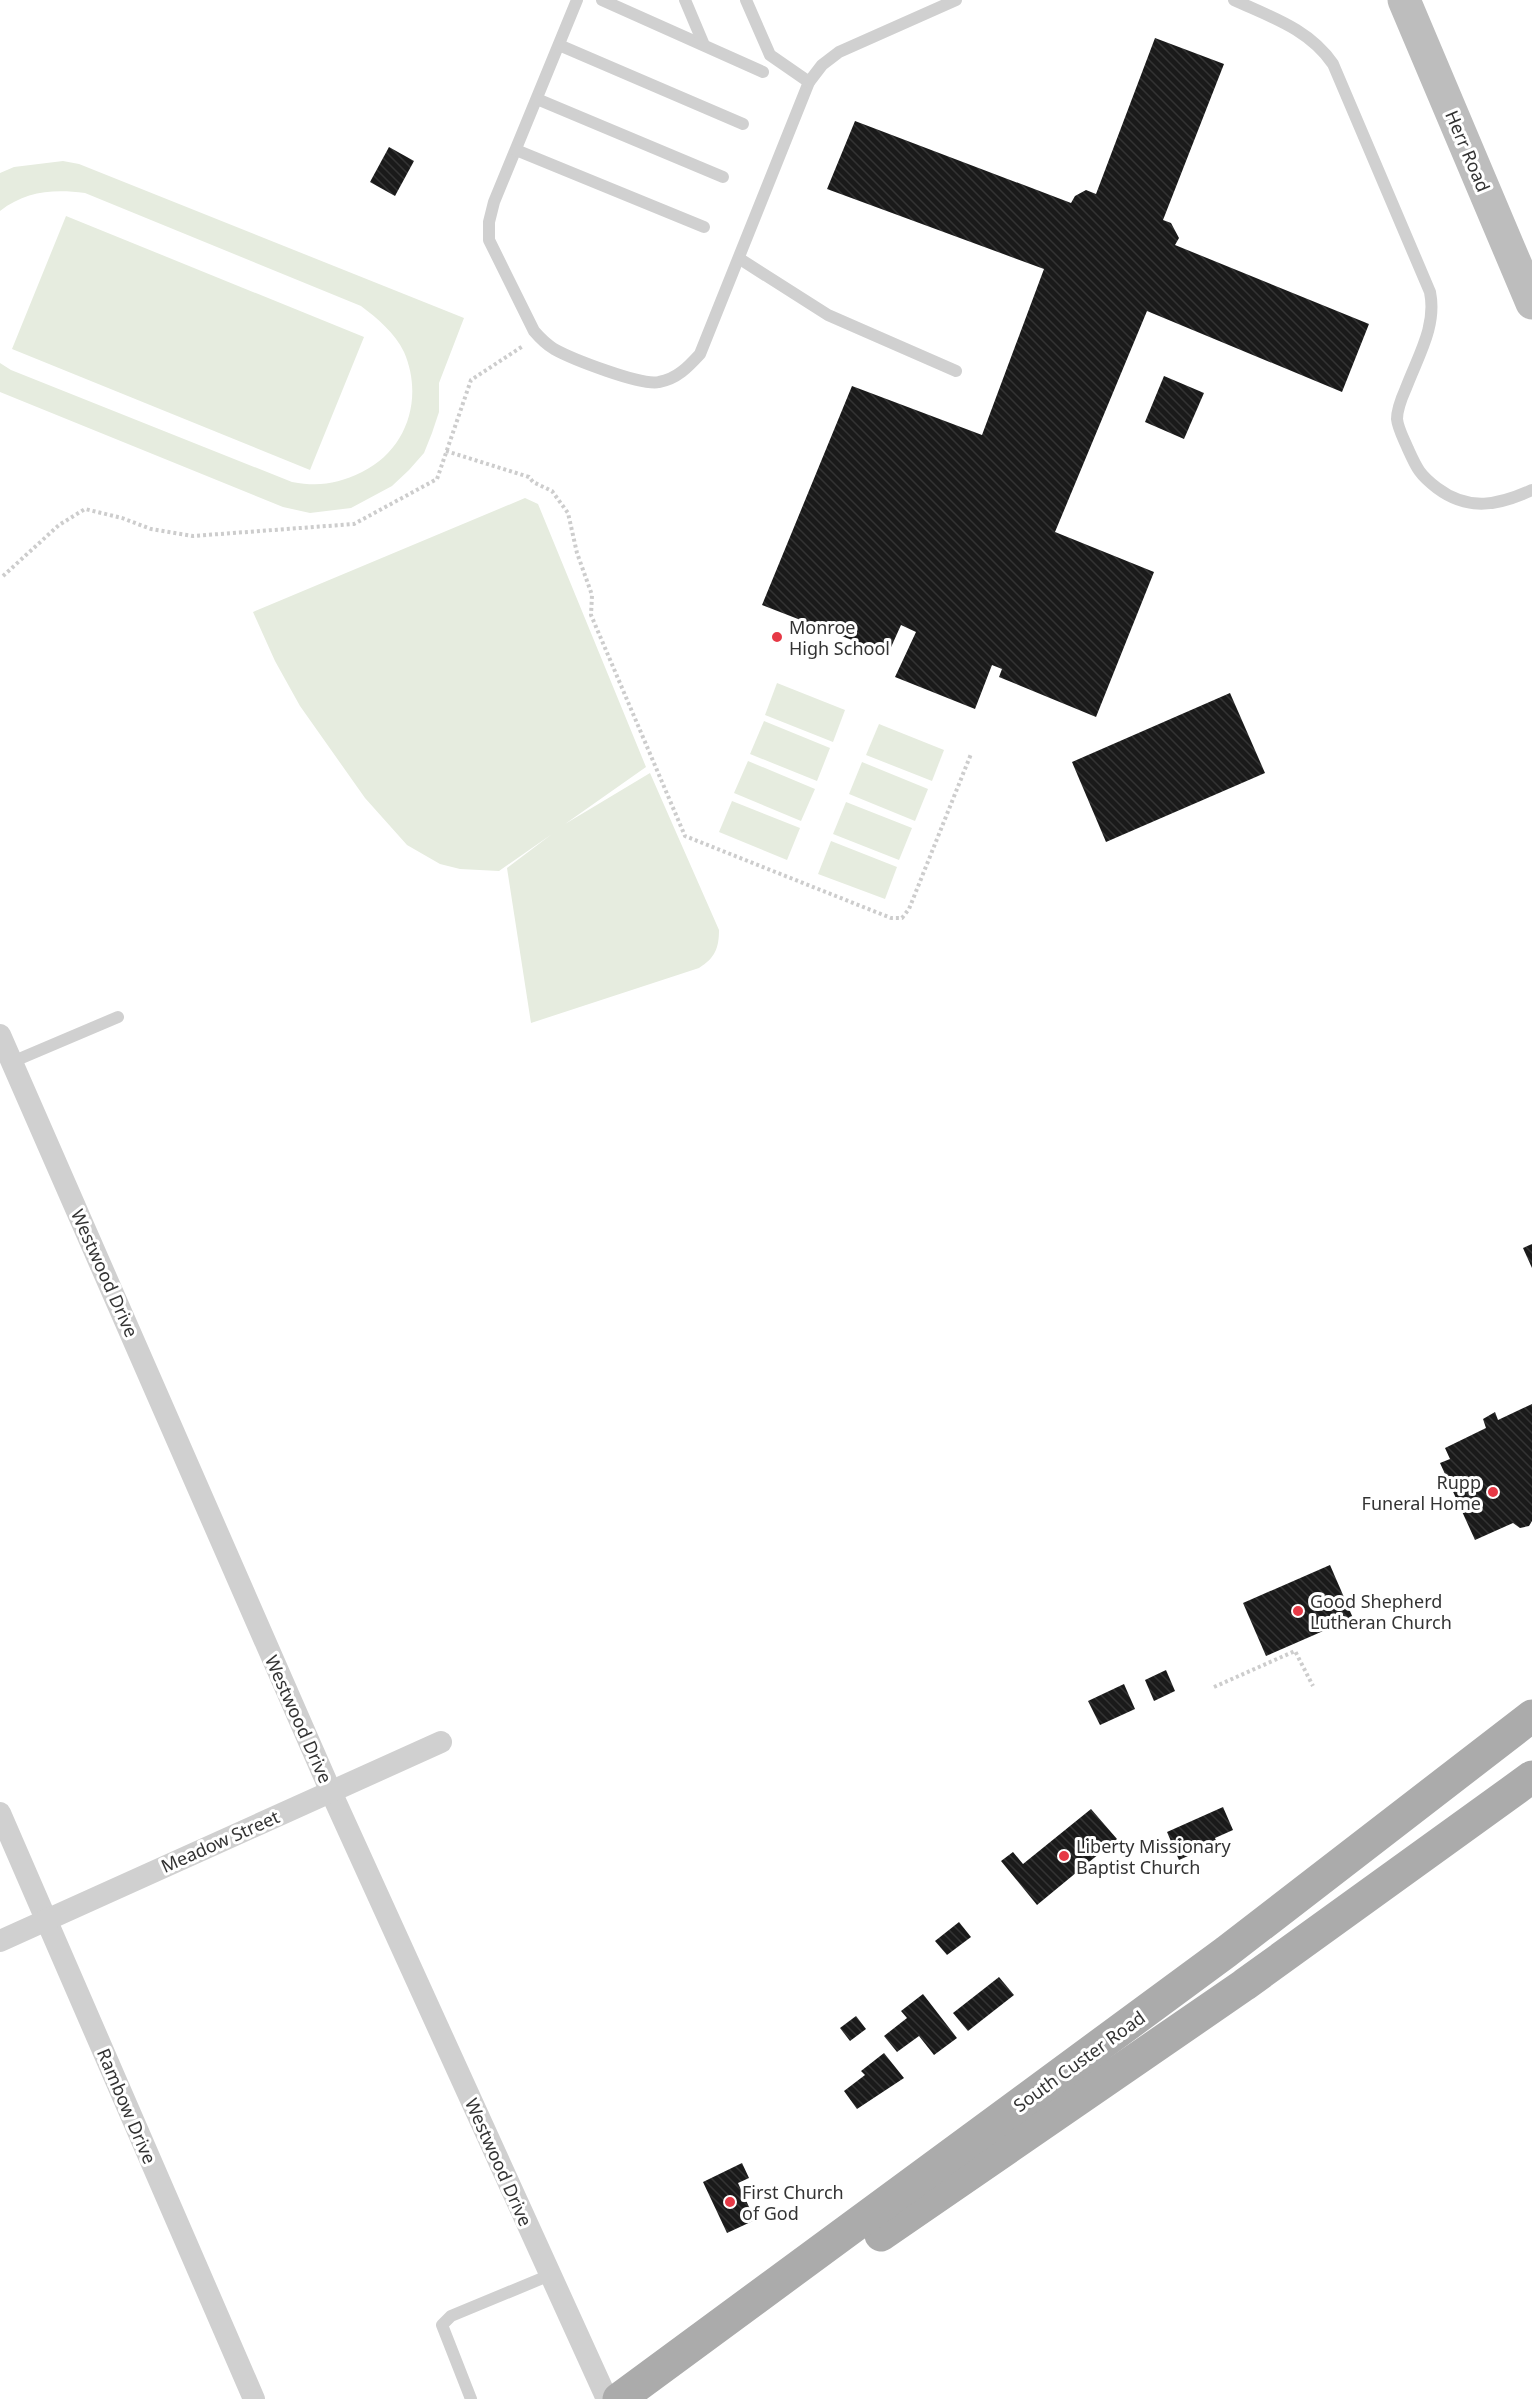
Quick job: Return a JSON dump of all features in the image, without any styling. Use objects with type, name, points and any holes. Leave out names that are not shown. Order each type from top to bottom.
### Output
[{"type":"main road","name":"South Custer Road","points":[[633,2394],[1226,1952],[1532,1716]]},
{"type":"main road","name":"South Custer Road","points":[[633,2394],[868,2243],[1054,2117],[1244,1985],[1532,1777]]},
{"type":"street","name":"Herr Road","points":[[1404,0],[1532,303]]},
{"type":"street","name":"Westwood Drive","points":[[0,1035],[9,1070],[331,1792],[607,2399]]},
{"type":"street","name":"Meadow Street","points":[[0,1941],[441,1742]]},
{"type":"street","name":"Rambow Drive","points":[[0,1813],[254,2399]]},
{"type":"lane","points":[[577,0],[489,222],[489,240],[500,267],[534,331],[543,342],[556,350],[643,383],[657,383],[673,379],[686,370],[700,354],[809,82],[822,65],[838,52],[956,0]]},
{"type":"lane","points":[[602,0],[763,72]]},
{"type":"lane","points":[[685,0],[704,45]]},
{"type":"lane","points":[[747,0],[771,55],[809,82]]},
{"type":"lane","points":[[1234,0],[1304,32],[1322,48],[1333,64],[1430,292],[1432,323],[1401,400],[1397,417],[1400,430],[1419,474],[1445,494],[1465,502],[1486,506],[1507,501],[1532,490]]},
{"type":"lane","points":[[559,45],[743,124]]},
{"type":"lane","points":[[537,99],[723,177]]},
{"type":"lane","points":[[516,150],[704,227]]},
{"type":"lane","points":[[740,259],[828,315],[956,371]]},
{"type":"lane","points":[[9,1070],[118,1017]]},
{"type":"lane","points":[[471,2399],[442,2325],[451,2316],[550,2275]]},
{"type":"path","points":[[3,576],[59,525],[85,509],[122,518],[151,529],[193,536],[354,524],[437,479],[471,380],[524,346]]},
{"type":"path","points":[[446,451],[529,477],[533,482],[552,491],[568,513],[577,552],[592,594],[591,615],[685,836],[891,918],[902,918],[909,909],[972,754]]},
{"type":"path","points":[[1214,1687],[1295,1651],[1313,1686]]},
{"type":"shaded area","points":[[63,161],[79,164],[464,318],[439,383],[439,412],[424,453],[392,486],[351,508],[310,513],[283,507],[0,392],[0,363],[11,370],[292,482],[311,484],[344,479],[378,462],[400,436],[407,421],[412,387],[410,369],[404,352],[391,332],[361,306],[85,193],[62,191],[30,195],[0,211],[0,173],[14,167]]},
{"type":"shaded area","points":[[66,216],[364,337],[310,470],[12,349]]},
{"type":"shaded area","points":[[525,498],[538,504],[646,767],[565,824],[650,773],[719,930],[715,952],[699,968],[531,1023],[507,868],[552,834],[499,871],[460,869],[440,864],[407,845],[365,798],[300,706],[275,661],[253,612]]},
{"type":"shaded area","points":[[777,683],[845,710],[833,742],[765,715]]},
{"type":"shaded area","points":[[764,721],[830,748],[817,781],[750,754]]},
{"type":"shaded area","points":[[879,724],[944,750],[932,781],[866,755]]},
{"type":"shaded area","points":[[748,761],[815,789],[801,821],[734,793]]},
{"type":"shaded area","points":[[862,762],[928,789],[915,821],[849,794]]},
{"type":"shaded area","points":[[732,801],[800,828],[787,860],[719,832]]},
{"type":"shaded area","points":[[846,802],[912,828],[899,860],[833,834]]},
{"type":"shaded area","points":[[831,841],[897,867],[885,899],[818,874]]},
{"type":"building","points":[[1155,38],[1224,64],[1163,220],[1171,223],[1179,238],[1175,245],[1369,324],[1342,392],[1147,311],[1055,532],[1154,572],[1096,717],[999,677],[1002,669],[992,665],[975,709],[895,677],[916,632],[901,625],[888,654],[762,605],[852,386],[982,435],[1044,269],[827,189],[855,121],[1071,203],[1075,196],[1086,190],[1096,194]]},
{"type":"building","points":[[389,147],[414,161],[395,196],[370,182]]},
{"type":"building","points":[[1164,376],[1204,393],[1184,439],[1145,422]]},
{"type":"building","points":[[1230,693],[1265,773],[1106,842],[1072,762]]},
{"type":"building","points":[[1532,1244],[1532,1268],[1523,1248]]},
{"type":"building","name":"Rupp Funeral Home","points":[[1532,1404],[1532,1521],[1529,1526],[1520,1528],[1513,1523],[1475,1540],[1440,1463],[1450,1459],[1445,1448],[1486,1428],[1483,1419],[1495,1412],[1498,1420]]},
{"type":"building","name":"Good Shepherd Lutheran Church","points":[[1330,1565],[1353,1618],[1266,1656],[1243,1603]]},
{"type":"building","points":[[1166,1670],[1175,1691],[1154,1701],[1145,1680]]},
{"type":"building","points":[[1124,1684],[1135,1709],[1100,1725],[1088,1701]]},
{"type":"building","points":[[1223,1807],[1233,1830],[1215,1838],[1217,1843],[1179,1860],[1167,1832]]},
{"type":"building","name":"Liberty Missionary Baptist Church","points":[[1091,1809],[1117,1839],[1037,1905],[1001,1861],[1013,1852],[1023,1864]]},
{"type":"building","points":[[959,1922],[971,1937],[947,1955],[935,1941]]},
{"type":"building","points":[[999,1977],[1014,1995],[968,2031],[953,2013]]},
{"type":"building","points":[[923,1994],[957,2038],[934,2055],[919,2036],[897,2052],[884,2036],[907,2018],[901,2011]]},
{"type":"building","points":[[856,2016],[866,2029],[850,2041],[840,2028]]},
{"type":"building","points":[[884,2053],[904,2078],[857,2109],[844,2091],[865,2075],[861,2071]]},
{"type":"building","name":"First Church of God","points":[[742,2163],[749,2178],[738,2183],[755,2220],[727,2233],[703,2182]]},
{"type":"place","name":"Monroe High School","points":[[777,637]]},
{"type":"place","name":"Rupp Funeral Home","points":[[1493,1492]]},
{"type":"place","name":"Good Shepherd Lutheran Church","points":[[1298,1611]]},
{"type":"place","name":"Liberty Missionary Baptist Church","points":[[1064,1856]]},
{"type":"place","name":"First Church of God","points":[[730,2202]]}]
